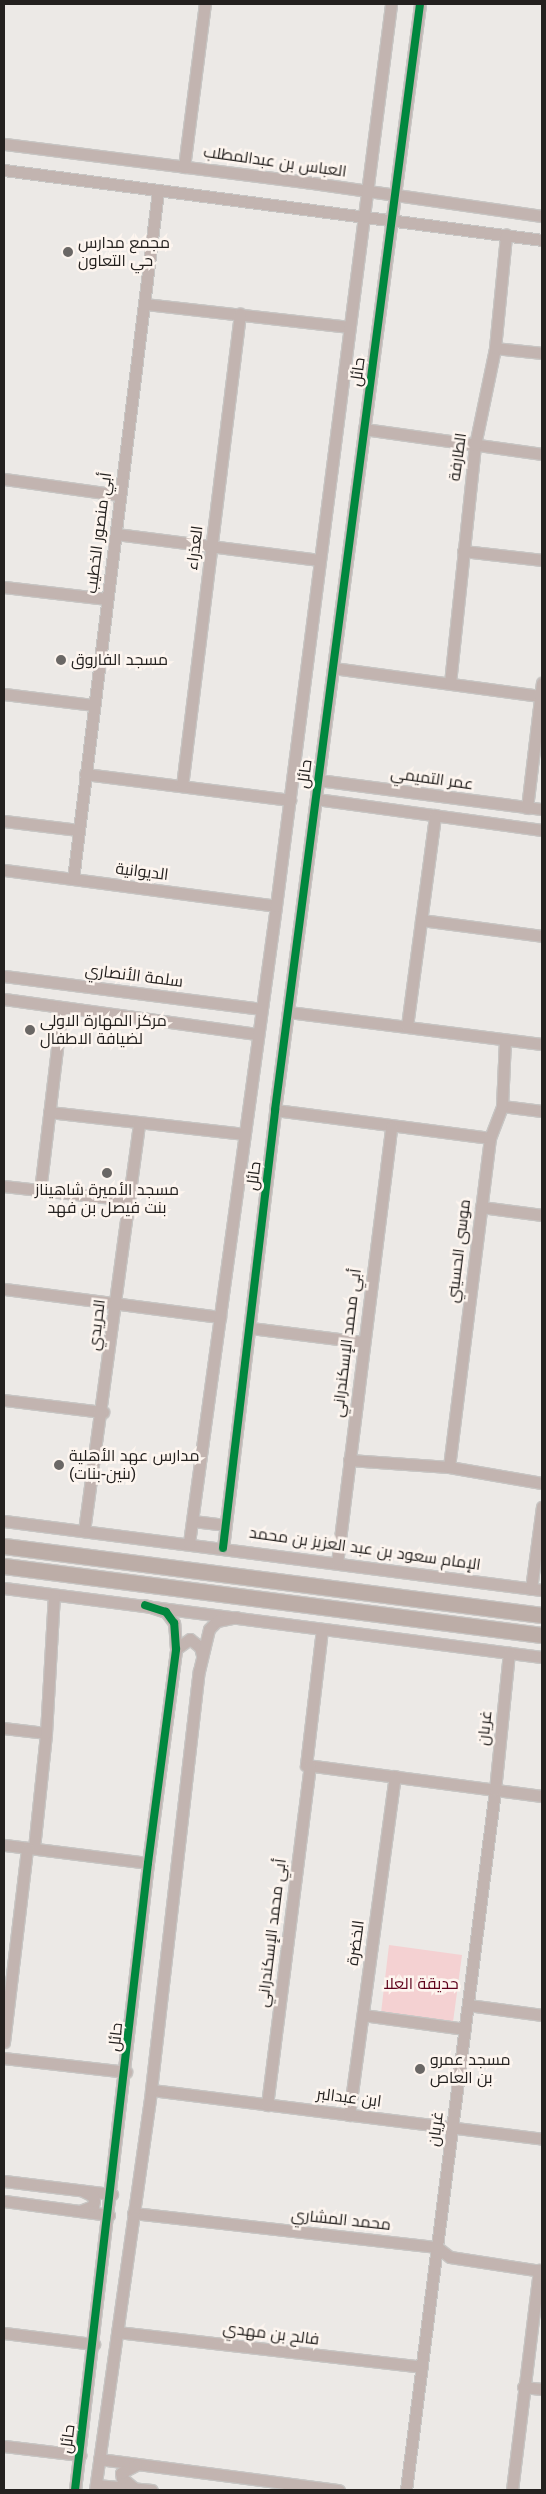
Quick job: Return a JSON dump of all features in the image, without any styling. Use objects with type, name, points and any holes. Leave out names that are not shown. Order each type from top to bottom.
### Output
[{"type":"main road","points":[[4,1546],[542,1615]]},
{"type":"main road","points":[[4,1566],[542,1634]]},
{"type":"street","points":[[184,167],[205,4]]},
{"type":"street","name":"حائل","points":[[189,1543],[260,1009],[290,800],[319,560],[392,4]]},
{"type":"street","name":"حائل","points":[[223,1548],[275,1110],[420,4]]},
{"type":"street","name":"العباس بن عبدالمطلب","points":[[4,144],[542,216]]},
{"type":"street","points":[[4,170],[542,240]]},
{"type":"street","name":"أبي منصور الخطيب","points":[[73,879],[116,534],[119,494],[145,304],[158,191]]},
{"type":"street","name":"الطارفة","points":[[450,683],[475,445],[495,348],[506,236]]},
{"type":"street","points":[[145,304],[349,327]]},
{"type":"street","name":"العذراء","points":[[182,786],[240,314]]},
{"type":"street","points":[[495,348],[542,353]]},
{"type":"street","points":[[364,429],[542,454]]},
{"type":"street","points":[[4,479],[119,494]]},
{"type":"street","points":[[116,534],[319,560]]},
{"type":"street","points":[[463,551],[542,560]]},
{"type":"street","points":[[4,587],[107,599]]},
{"type":"street","points":[[333,668],[540,696]]},
{"type":"street","points":[[527,808],[542,683]]},
{"type":"street","points":[[4,694],[94,705]]},
{"type":"street","points":[[85,774],[290,800]]},
{"type":"street","name":"عمر التميمي","points":[[318,780],[542,809]]},
{"type":"street","points":[[316,799],[542,830]]},
{"type":"street","points":[[407,1026],[435,815]]},
{"type":"street","points":[[4,821],[78,830]]},
{"type":"street","name":"الديوانية","points":[[4,870],[276,906]]},
{"type":"street","points":[[421,920],[542,936]]},
{"type":"street","name":"سلمة الأنصاري","points":[[4,976],[260,1009]]},
{"type":"street","points":[[4,1000],[257,1034]]},
{"type":"street","points":[[40,1191],[62,1007]]},
{"type":"street","points":[[288,1012],[542,1044]]},
{"type":"street","name":"موسى الحسيني","points":[[449,1467],[490,1138],[502,1106],[505,1040]]},
{"type":"street","points":[[502,1106],[542,1111]]},
{"type":"street","points":[[275,1110],[391,1127],[490,1138]]},
{"type":"street","points":[[50,1112],[244,1134]]},
{"type":"street","name":"الحريدي","points":[[84,1531],[103,1412],[139,1123]]},
{"type":"street","name":"أبي محمد الإسكندراني","points":[[337,1563],[391,1127]]},
{"type":"street","points":[[4,1186],[130,1200]]},
{"type":"street","points":[[481,1207],[542,1215]]},
{"type":"street","points":[[4,1290],[220,1317]]},
{"type":"street","points":[[250,1328],[363,1342]]},
{"type":"street","points":[[4,1400],[103,1412]]},
{"type":"street","points":[[349,1460],[449,1467],[542,1483]]},
{"type":"street","points":[[536,1590],[542,1507]]},
{"type":"street","name":"الإمام سعود بن عبد العزيز بن محمد","points":[[4,1521],[189,1543],[536,1590]]},
{"type":"street","points":[[193,1521],[226,1525]]},
{"type":"street","points":[[4,1588],[542,1657]]},
{"type":"street","points":[[4,2042],[8,1960],[31,1848],[46,1733],[54,1595]]},
{"type":"street","name":"حائل","points":[[76,2490],[112,2194],[148,1863],[176,1649],[174,1624],[166,1612],[145,1605]]},
{"type":"street","name":"حائل","points":[[96,2488],[151,2090],[202,1655],[209,1629],[217,1621],[237,1617]]},
{"type":"street","name":"أبي محمد الإسكندراني","points":[[266,2104],[308,1766],[322,1629]]},
{"type":"street","points":[[176,1649],[190,1638],[200,1647],[202,1655]]},
{"type":"street","name":"غريان","points":[[406,2490],[495,1790],[509,1653]]},
{"type":"street","points":[[4,1728],[46,1733]]},
{"type":"street","points":[[308,1766],[542,1796]]},
{"type":"street","name":"الخضرة","points":[[349,2115],[395,1776]]},
{"type":"street","points":[[4,1844],[148,1863]]},
{"type":"street","points":[[468,2005],[542,2015]]},
{"type":"street","points":[[363,2015],[465,2029]]},
{"type":"street","points":[[4,2058],[126,2072]]},
{"type":"street","name":"ابن عبدالبر","points":[[151,2090],[542,2139]]},
{"type":"street","points":[[4,2181],[112,2194]]},
{"type":"street","points":[[78,2211],[88,2209],[94,2201],[89,2193],[79,2190]]},
{"type":"street","points":[[4,2202],[109,2215]]},
{"type":"street","name":"محمد المشاري","points":[[133,2213],[437,2247],[450,2257],[541,2271]]},
{"type":"street","points":[[512,2490],[523,2387],[541,2271]]},
{"type":"street","points":[[102,2274],[124,2277]]},
{"type":"street","name":"فالح بن مهدي","points":[[117,2332],[422,2367]]},
{"type":"street","points":[[4,2333],[94,2344]]},
{"type":"street","points":[[523,2387],[542,2389]]},
{"type":"street","points":[[4,2446],[80,2456]]},
{"type":"street","points":[[99,2460],[339,2490]]},
{"type":"street","points":[[134,2488],[122,2478],[121,2473],[128,2467],[138,2465]]},
{"type":"street","points":[[96,2488],[152,2490]]},
{"type":"green space","name":"حديقة العلا","points":[[389,1945],[462,1955],[453,2022],[381,2013]]},
{"type":"cycle path","points":[[223,1548],[275,1110],[420,4]]},
{"type":"cycle path","points":[[75,2490],[148,1863],[176,1649],[174,1623],[166,1612],[145,1605]]},
{"type":"place","name":"مجمع مدارس حي التعاون","points":[[68,252]]},
{"type":"place","name":"مسجد الفاروق","points":[[61,660]]},
{"type":"place","name":"مركز المهارة الاولى لضيافة الاطفال","points":[[30,1030]]},
{"type":"place","name":"مسجد الأميرة شاهيناز بنت فيصل بن فهد","points":[[107,1173]]},
{"type":"place","name":"مدارس عهد الأهلية (بنين-بنات)","points":[[59,1465]]},
{"type":"place","name":"مسجد عمرو بن العاص","points":[[420,2069]]}]
